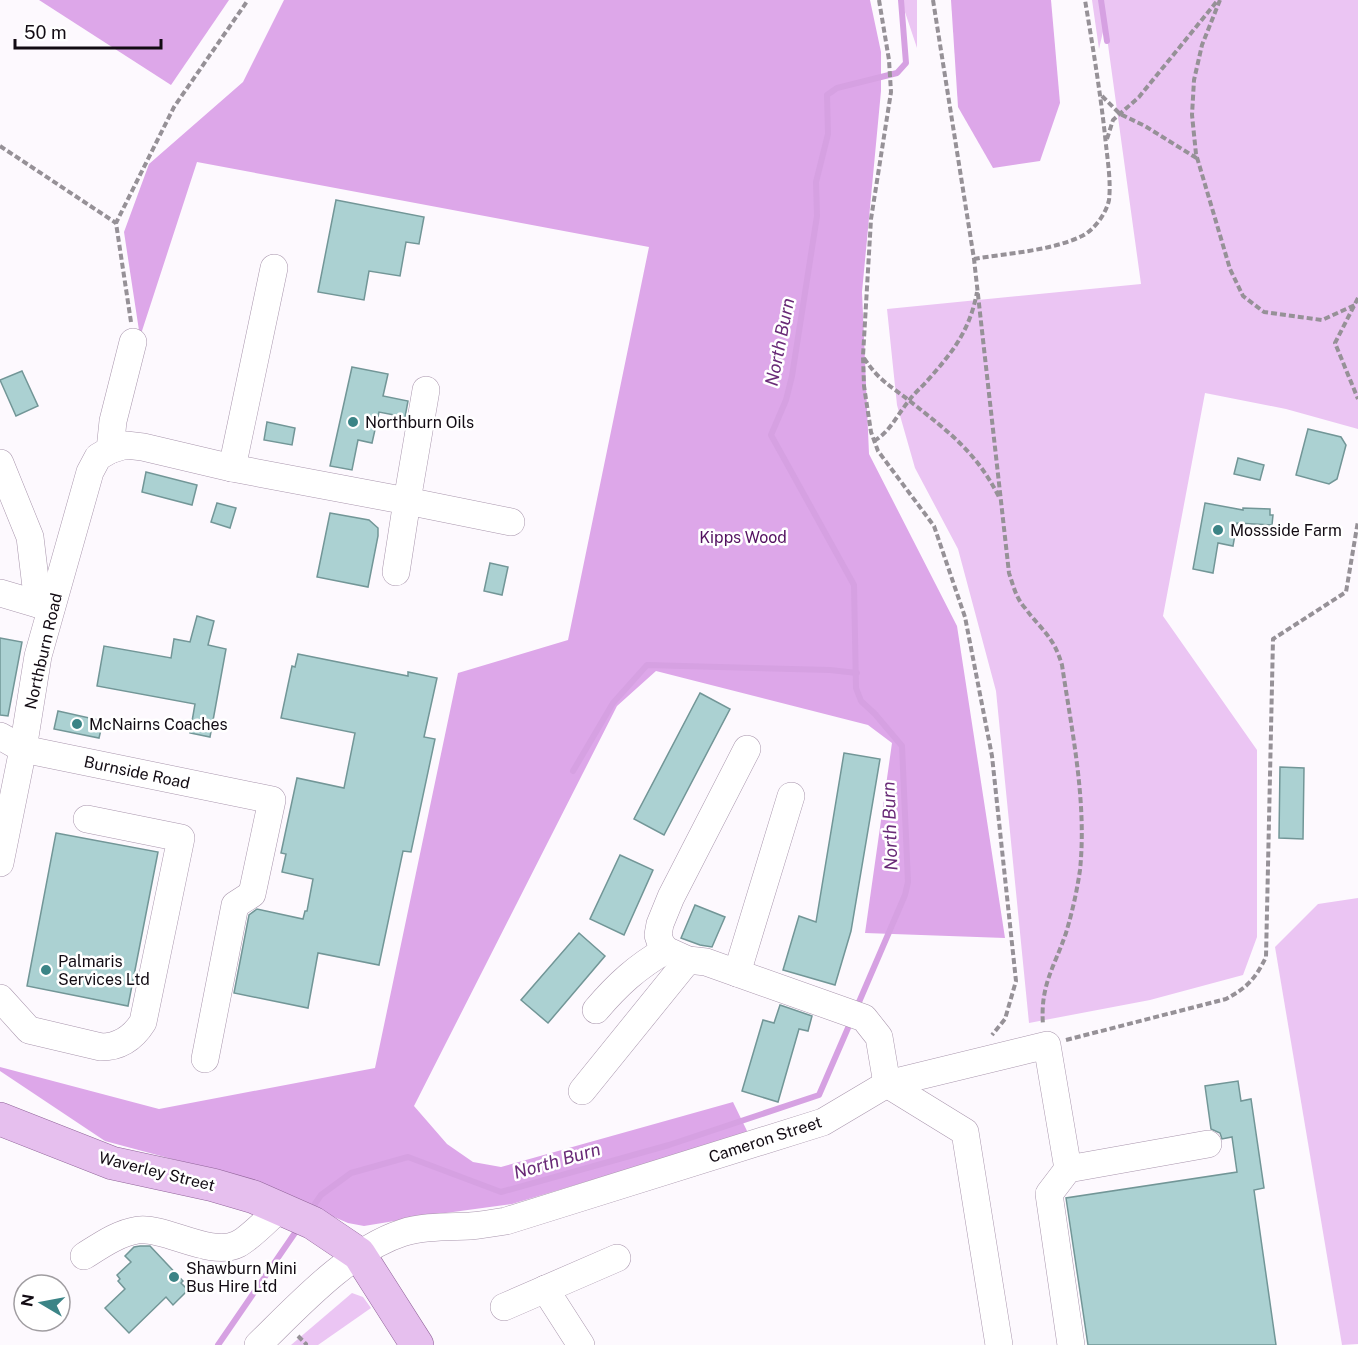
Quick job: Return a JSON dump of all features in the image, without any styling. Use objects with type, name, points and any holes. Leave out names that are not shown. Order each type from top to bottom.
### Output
[{"type":"main road","name":"Waverley Street","points":[[0,1119],[112,1163],[213,1185],[254,1197],[296,1215],[359,1254]]},
{"type":"main road","points":[[359,1254],[417,1345]]},
{"type":"street","points":[[232,468],[274,268]]},
{"type":"street","points":[[134,342],[113,421],[110,450],[126,445],[143,447],[232,468],[511,522]]},
{"type":"street","points":[[396,572],[426,390]]},
{"type":"street","name":"Northburn Road","points":[[0,863],[11,742],[38,656],[44,606],[90,472],[98,457],[110,450]]},
{"type":"street","points":[[0,463],[30,537],[44,606],[0,593]]},
{"type":"street","name":"Burnside Road","points":[[11,742],[272,800],[252,894],[235,905],[205,1059]]},
{"type":"street","points":[[747,749],[671,897],[660,924],[658,935],[661,944],[677,955],[737,972],[852,1013],[879,1037],[887,1084],[965,1132],[999,1345]]},
{"type":"street","points":[[737,972],[791,796]]},
{"type":"street","points":[[0,998],[30,1030],[101,1047],[109,1047],[129,1038],[142,1022],[181,838],[87,819]]},
{"type":"street","points":[[596,1010],[617,985],[634,971],[677,955]]},
{"type":"street","points":[[582,1091],[677,955]]},
{"type":"street","points":[[1047,1045],[1068,1169]]},
{"type":"street","name":"Cameron Street","points":[[258,1345],[331,1275],[359,1254],[400,1233],[432,1227],[472,1226],[506,1221],[823,1122],[887,1084],[1047,1045]]},
{"type":"street","points":[[1071,1345],[1049,1194],[1068,1169],[1208,1144]]},
{"type":"street","points":[[84,1256],[117,1237],[141,1230],[228,1247],[296,1215]]},
{"type":"street","points":[[504,1307],[617,1258]]},
{"type":"street","points":[[545,1289],[581,1345]]},
{"type":"path","points":[[134,342],[116,223],[174,107],[248,0]]},
{"type":"path","points":[[879,0],[890,60],[891,92],[871,219],[863,356],[864,386],[871,432],[878,451],[934,526],[965,617],[992,756],[1016,981],[1005,1018],[970,1062]]},
{"type":"path","points":[[933,0],[978,288],[1009,573],[1015,592],[1024,608],[1057,647],[1062,664],[1079,787],[1082,834],[1080,870],[1075,901],[1066,933],[1045,984],[1041,1005],[1047,1045],[1226,999],[1244,990],[1255,978],[1266,957],[1273,639],[1346,592],[1358,521]]},
{"type":"path","points":[[974,259],[1056,245],[1083,236],[1103,215],[1108,201],[1106,143],[1101,95],[1084,0]]},
{"type":"path","points":[[1106,143],[1113,120],[1139,97],[1219,0]]},
{"type":"path","points":[[1219,0],[1202,45],[1194,80],[1192,115],[1198,160],[1230,270],[1243,296],[1264,312],[1322,320],[1355,305]]},
{"type":"path","points":[[1101,95],[1120,114],[1178,145],[1198,160]]},
{"type":"path","points":[[0,146],[116,223]]},
{"type":"path","points":[[874,441],[887,431],[909,400],[950,355],[964,333],[973,311],[978,288]]},
{"type":"path","points":[[1358,298],[1335,343],[1358,399]]},
{"type":"path","points":[[863,356],[881,381],[909,400],[968,450],[987,474],[1001,501]]},
{"type":"shaded area","points":[[901,0],[917,0],[917,48]]},
{"type":"shaded area","points":[[1092,0],[1358,0],[1358,429],[1286,409],[1205,393],[1163,616],[1257,750],[1257,937],[1243,975],[1150,1000],[1029,1023],[996,691],[958,549],[915,468],[897,405],[887,309],[1141,284],[1105,23],[1099,49]]},
{"type":"shaded area","points":[[1358,898],[1358,1344],[1342,1345],[1275,947],[1318,904]]},
{"type":"shaded area","points":[[352,1293],[363,1297],[371,1308],[318,1345],[291,1345]]},
{"type":"green space","points":[[39,0],[229,0],[171,85]]},
{"type":"green space","name":"Kipps Wood","points":[[284,0],[870,0],[881,52],[881,91],[862,292],[869,454],[957,626],[1005,938],[865,933],[892,743],[868,725],[656,671],[617,706],[414,1106],[447,1144],[473,1162],[501,1167],[733,1102],[748,1133],[512,1204],[364,1226],[348,1223],[243,1178],[105,1141],[0,1071],[0,1067],[159,1109],[375,1068],[458,673],[568,640],[649,247],[197,162],[140,337],[124,232],[149,164],[243,82]]},
{"type":"green space","points":[[951,0],[1051,0],[1060,103],[1040,161],[993,168],[958,107]]},
{"type":"building","points":[[336,200],[424,217],[419,244],[406,242],[400,276],[369,271],[364,300],[318,292]]},
{"type":"building","points":[[352,367],[388,374],[383,396],[408,401],[405,417],[379,412],[372,443],[358,440],[352,470],[330,466]]},
{"type":"building","points":[[22,371],[38,406],[16,416],[0,380]]},
{"type":"building","points":[[267,422],[295,428],[292,445],[264,440]]},
{"type":"building","points":[[1308,429],[1341,437],[1346,445],[1337,479],[1329,484],[1296,475]]},
{"type":"building","points":[[1238,458],[1264,465],[1260,480],[1234,474]]},
{"type":"building","points":[[146,472],[197,485],[192,505],[142,492]]},
{"type":"building","points":[[217,503],[236,508],[230,528],[211,522]]},
{"type":"building","name":"Mossside Farm","points":[[1205,503],[1243,510],[1243,508],[1270,509],[1270,515],[1273,515],[1272,525],[1237,523],[1233,546],[1218,543],[1213,573],[1193,569]]},
{"type":"building","points":[[330,513],[369,520],[378,528],[368,587],[317,577]]},
{"type":"building","points":[[490,563],[508,567],[502,595],[484,591]]},
{"type":"building","points":[[197,616],[214,621],[208,645],[226,649],[210,737],[190,733],[195,704],[97,686],[104,646],[171,658],[174,639],[190,642]]},
{"type":"building","points":[[0,638],[22,642],[8,716],[0,715]]},
{"type":"building","points":[[298,654],[408,676],[408,672],[437,678],[424,737],[435,739],[411,852],[403,851],[379,965],[318,953],[308,1008],[234,993],[249,915],[257,909],[303,919],[307,911],[313,879],[282,872],[286,854],[281,853],[297,778],[344,788],[355,733],[281,718],[292,666],[295,667]]},
{"type":"building","points":[[700,693],[730,709],[664,835],[634,819]]},
{"type":"building","points":[[58,711],[103,721],[99,738],[54,729]]},
{"type":"building","points":[[844,753],[880,759],[851,931],[835,985],[783,970],[799,916],[816,922]]},
{"type":"building","points":[[1280,767],[1304,768],[1303,839],[1279,838]]},
{"type":"building","points":[[56,833],[158,852],[128,1006],[27,986]]},
{"type":"building","points":[[620,855],[653,870],[624,935],[590,919]]},
{"type":"building","points":[[695,905],[725,917],[712,947],[681,938]]},
{"type":"building","points":[[579,933],[605,956],[548,1023],[521,1000]]},
{"type":"building","points":[[780,1005],[812,1016],[808,1031],[799,1029],[778,1102],[742,1091],[763,1020],[774,1023]]},
{"type":"building","points":[[1238,1081],[1241,1101],[1251,1099],[1264,1188],[1254,1190],[1276,1345],[1088,1345],[1066,1198],[1237,1172],[1232,1137],[1222,1139],[1220,1133],[1211,1129],[1205,1086]]},
{"type":"building","points":[[150,1246],[183,1281],[181,1283],[188,1290],[173,1305],[166,1297],[129,1333],[105,1308],[125,1289],[118,1281],[120,1279],[117,1275],[131,1262],[125,1256],[134,1247]]},
{"type":"waterway","name":"North Burn","points":[[856,1009],[905,895],[908,882],[902,746],[861,701],[856,688],[854,585],[771,435],[786,400],[792,376],[817,216],[816,182],[828,134],[827,95],[837,88],[897,73],[906,63],[901,0]]},
{"type":"waterway","points":[[1101,0],[1107,41]]},
{"type":"waterway","points":[[573,771],[613,703],[647,665],[830,670],[857,673]]},
{"type":"waterway","name":"North Burn","points":[[310,1211],[321,1195],[351,1173],[408,1157],[501,1192],[669,1145],[819,1095],[851,1021]]},
{"type":"waterway","name":"North Burn","points":[[218,1345],[299,1227]]},
{"type":"place","name":"Northburn Oils","points":[[353,422]]},
{"type":"place","name":"Mossside Farm","points":[[1218,530]]},
{"type":"place","name":"McNairns Coaches","points":[[77,724]]},
{"type":"place","name":"Palmaris Services Ltd","points":[[46,970]]},
{"type":"place","name":"Shawburn Mini Bus Hire Ltd","points":[[174,1277]]}]
